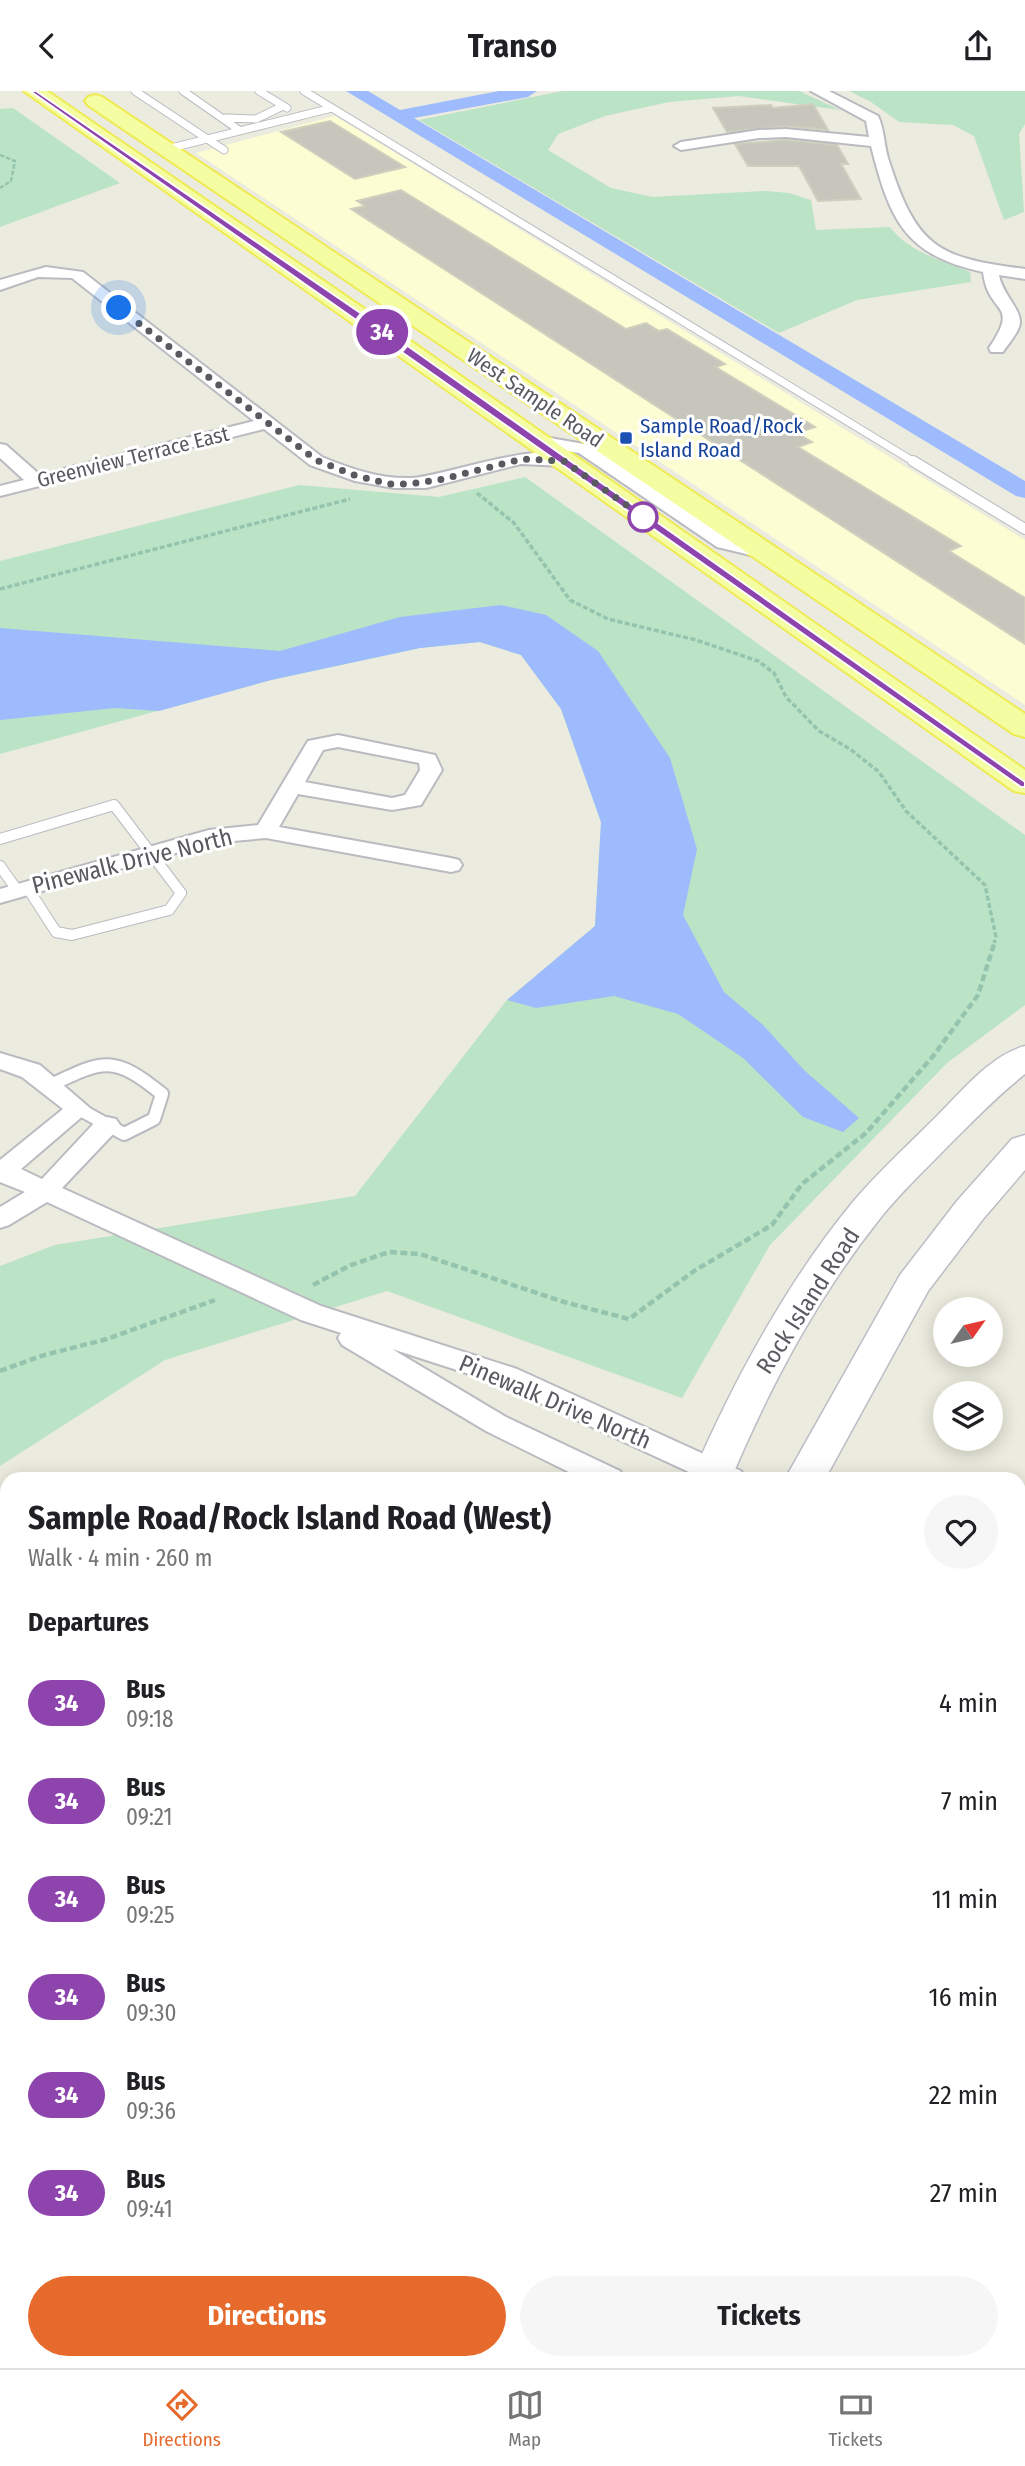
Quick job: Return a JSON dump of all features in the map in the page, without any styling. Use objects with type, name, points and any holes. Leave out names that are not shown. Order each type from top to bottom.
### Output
[{"type":"main road","name":"West Sample Road","points":[[34,91],[374,326],[1025,784]]},
{"type":"main road","name":"West Sample Road","points":[[80,91],[759,551],[1022,724]]},
{"type":"main road","points":[[166,181],[191,184],[229,210],[267,216]]},
{"type":"main road","points":[[374,326],[421,341],[533,419],[578,426]]},
{"type":"main road","name":"Rock Island Road","points":[[720,1472],[741,1408],[822,1270],[866,1211],[896,1178],[985,1088],[1025,1058]]},
{"type":"main road","points":[[809,1472],[914,1284],[962,1220],[1025,1147]]},
{"type":"street","points":[[818,91],[873,119],[875,142],[902,217],[916,237],[938,253],[990,270],[1025,274]]},
{"type":"street","points":[[681,146],[759,134],[786,133],[875,142]]},
{"type":"street","points":[[0,285],[28,274],[56,269],[77,275],[316,460],[354,475],[389,484],[407,484],[439,480],[522,459],[564,461]]},
{"type":"street","points":[[990,270],[993,289],[1011,313],[1012,326],[997,348]]},
{"type":"street","name":"Greenview Terrace East","points":[[0,491],[267,423]]},
{"type":"street","points":[[354,475],[410,472],[534,440],[584,449],[724,543],[759,551]]},
{"type":"street","points":[[0,449],[37,482]]},
{"type":"street","name":"Pinewalk Drive North","points":[[265,831],[291,786],[315,745],[338,741],[428,759],[431,770],[413,800],[392,804],[291,786]]},
{"type":"street","name":"Pinewalk Drive North","points":[[15,891],[209,837],[265,831],[452,865]]},
{"type":"street","points":[[0,1061],[31,1071],[79,1109]]},
{"type":"street","name":"Pinewalk Drive North","points":[[79,1109],[1,1172],[311,1313],[507,1377],[710,1472]]},
{"type":"street","points":[[0,1219],[45,1191],[107,1125]]},
{"type":"street","name":"Pinewalk Drive North","points":[[311,1313],[496,1425],[595,1472]]},
{"type":"lane","points":[[135,91],[224,150]]},
{"type":"lane","points":[[183,91],[239,130]]},
{"type":"lane","points":[[259,91],[303,115]]},
{"type":"lane","points":[[304,91],[1025,529]]},
{"type":"lane","points":[[225,118],[256,119],[270,115],[283,106]]},
{"type":"lane","points":[[167,149],[332,108]]},
{"type":"lane","points":[[0,839],[114,805],[181,893],[169,910],[72,935],[56,932],[15,891],[0,866]]},
{"type":"lane","points":[[49,1086],[94,1064],[120,1064],[140,1075],[162,1094],[154,1119],[138,1129],[124,1133],[79,1109]]},
{"type":"path","points":[[0,155],[15,161],[11,181],[0,188]]},
{"type":"path","points":[[0,1371],[41,1356],[107,1339],[213,1301],[228,1297],[272,1296],[318,1284],[351,1265],[389,1252],[420,1254],[564,1302],[629,1319],[694,1271],[772,1225],[802,1184],[866,1133],[934,1055],[978,995],[996,937],[985,885],[906,811],[878,772],[850,749],[819,731],[786,697],[774,673],[758,661],[696,640],[608,619],[570,600],[514,523],[479,492],[467,494]]},
{"type":"path","points":[[0,589],[347,498],[357,500]]},
{"type":"shaded area","points":[[563,91],[799,91],[840,110],[739,96],[669,102],[605,116],[558,134],[548,150],[611,188],[652,197],[766,191],[789,193],[811,200],[816,230],[890,227],[916,249],[970,272],[971,282],[857,300],[779,333],[419,120]]},
{"type":"shaded area","points":[[849,91],[1025,91],[1025,124],[1019,134],[1024,212],[1004,220],[974,136],[953,125],[899,122],[871,102]]},
{"type":"shaded area","points":[[13,108],[120,183],[0,227],[0,109]]},
{"type":"shaded area","points":[[335,116],[1025,540],[1025,705],[196,153]]},
{"type":"shaded area","points":[[525,477],[1025,835],[1025,1005],[947,1063],[770,1245],[682,1398],[387,1291],[165,1360],[0,1466],[0,1266],[55,1245],[355,1196],[507,1000],[595,926],[601,822],[561,709],[521,655],[480,642],[420,648],[271,680],[0,754],[0,561],[299,485],[439,497]]},
{"type":"water","points":[[501,605],[546,615],[598,651],[670,758],[697,849],[683,915],[724,992],[763,1025],[804,1070],[859,1118],[843,1132],[803,1117],[743,1058],[678,1014],[614,996],[536,1008],[507,1000],[595,926],[601,822],[561,709],[521,655],[480,642],[420,648],[271,680],[159,711],[115,708],[0,720],[0,628],[280,651],[400,617]]},
{"type":"building","points":[[813,104],[828,130],[786,126],[727,132],[713,108],[771,105],[773,108]]},
{"type":"building","points":[[330,121],[405,167],[355,179],[281,132]]},
{"type":"building","points":[[786,140],[837,145],[848,164],[841,164],[861,199],[818,201],[799,166],[748,166],[735,144]]},
{"type":"building","points":[[401,190],[626,329],[646,323],[659,331],[667,329],[725,364],[716,367],[722,371],[815,427],[797,433],[812,442],[798,447],[961,546],[949,551],[1025,598],[1025,644],[351,209],[365,206],[357,201]]},
{"type":"waterway","points":[[355,91],[1025,491]]},
{"type":"waterway","points":[[398,116],[528,91]]},
{"type":"bus line","name":"34","points":[[34,91],[374,326],[938,726],[1025,784]]},
{"type":"place","name":"Sample Road/Rock Island Road","points":[[626,438]]},
{"type":"route","points":[[119,308],[316,460],[332,468],[389,484],[407,484],[439,480],[522,459],[564,461],[652,523],[643,517]]}]
